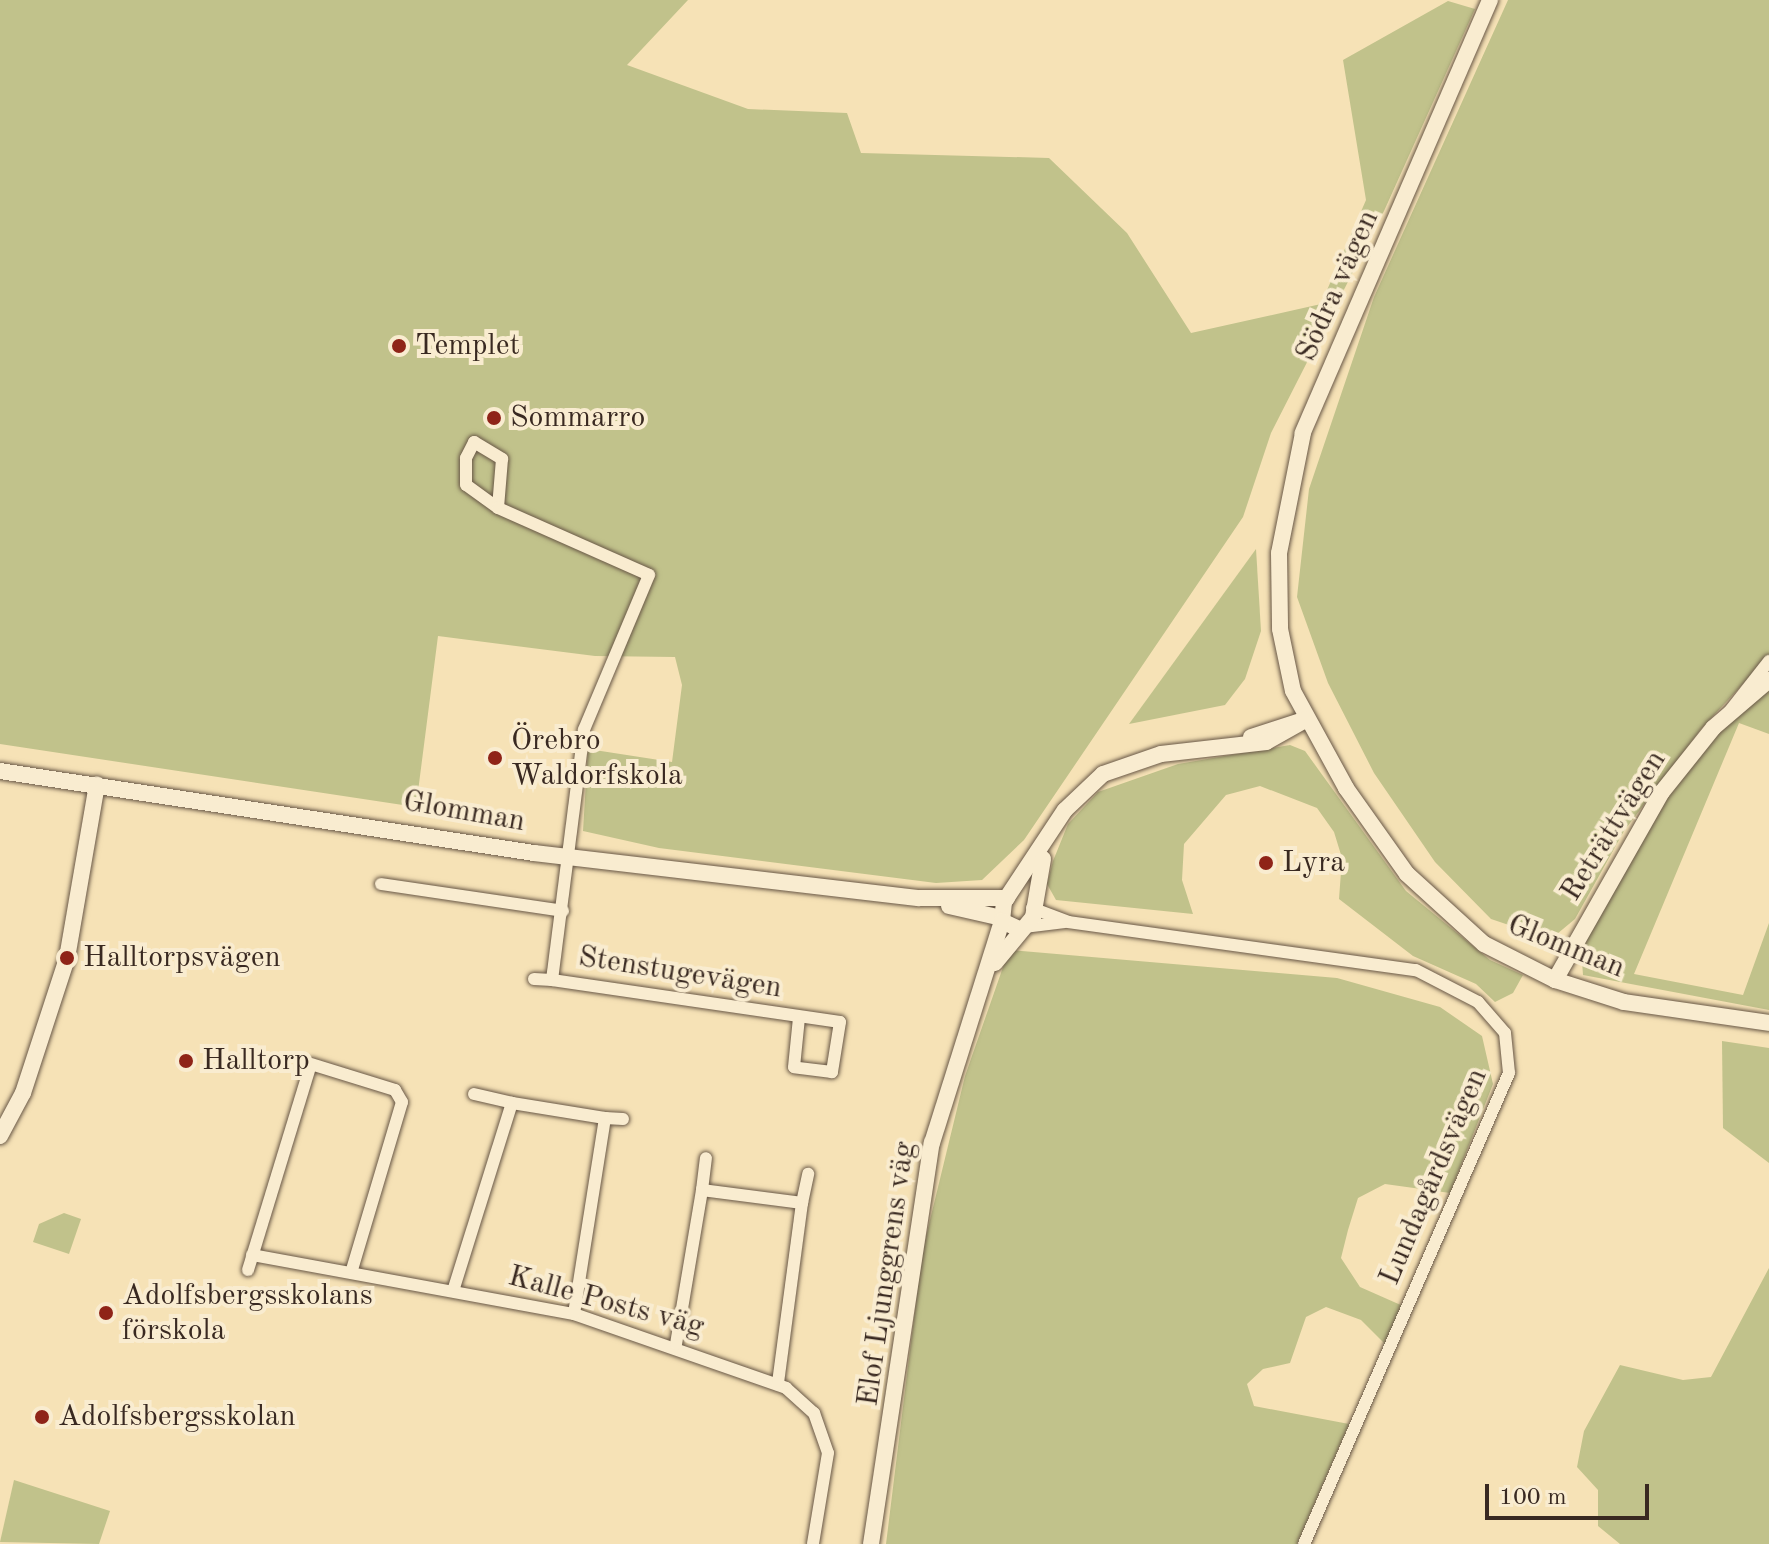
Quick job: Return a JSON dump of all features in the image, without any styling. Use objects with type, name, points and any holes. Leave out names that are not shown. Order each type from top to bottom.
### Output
[{"type":"street","name":"Södra vägen","points":[[1307,719],[1280,604],[1283,504],[1303,433],[1490,0]]},
{"type":"street","points":[[474,442],[502,459],[498,508],[466,485],[466,458],[474,442]]},
{"type":"street","name":"Stenstugevägen","points":[[498,508],[649,575],[584,730],[573,853],[552,980]]},
{"type":"street","points":[[1729,712],[1769,661]]},
{"type":"street","name":"Reträttvägen","points":[[1555,980],[1640,825],[1729,712],[1769,680]]},
{"type":"street","points":[[1009,898],[1045,847],[1065,810],[1103,774],[1161,754],[1266,742],[1307,719]]},
{"type":"street","name":"Glomman","points":[[1307,719],[1407,874],[1484,944],[1555,980],[1624,1002],[1769,1023]]},
{"type":"street","name":"Glomman","points":[[0,771],[573,853],[919,898],[1002,919],[1022,928]]},
{"type":"street","points":[[0,1136],[23,1093],[67,958],[97,785]]},
{"type":"street","points":[[1032,906],[1045,847]]},
{"type":"street","points":[[381,884],[563,911]]},
{"type":"street","name":"Glomman","points":[[919,898],[1009,898],[1032,906]]},
{"type":"street","name":"Elof Ljunggrens väg","points":[[871,1544],[932,1143],[989,971],[1009,898]]},
{"type":"street","name":"Elof Ljunggrens väg","points":[[989,971],[1022,928],[1032,906]]},
{"type":"street","name":"Lundagårdsvägen","points":[[1032,906],[1068,922]]},
{"type":"street","name":"Lundagårdsvägen","points":[[1022,928],[1068,922],[1416,970],[1478,1002],[1505,1033],[1509,1073],[1304,1544]]},
{"type":"street","name":"Stenstugevägen","points":[[534,979],[840,1022],[832,1072],[794,1067],[799,1018]]},
{"type":"street","points":[[248,1270],[313,1050]]},
{"type":"street","points":[[311,1064],[395,1090],[402,1102],[351,1273]]},
{"type":"street","points":[[474,1094],[512,1103],[623,1119]]},
{"type":"street","points":[[453,1291],[512,1103]]},
{"type":"street","points":[[574,1314],[605,1118]]},
{"type":"street","points":[[676,1344],[706,1158]]},
{"type":"street","points":[[778,1384],[808,1174]]},
{"type":"street","points":[[702,1190],[802,1203]]},
{"type":"street","name":"Kalle Posts väg","points":[[252,1255],[574,1314],[676,1344],[778,1384],[808,1406],[825,1439],[827,1476],[813,1544]]},
{"type":"green space","points":[[0,0],[688,0],[627,65],[748,109],[847,113],[861,153],[1049,158],[1127,233],[1191,333],[1321,304],[1366,200],[1343,60],[1448,1],[1475,9],[1384,211],[1271,433],[1243,517],[1024,840],[982,880],[936,883],[659,848],[583,831],[588,749],[672,762],[682,685],[675,657],[595,656],[438,636],[416,807],[0,744]]},
{"type":"green space","points":[[1508,0],[1769,0],[1769,656],[1701,729],[1624,831],[1575,919],[1551,939],[1491,919],[1435,862],[1374,773],[1328,683],[1297,597],[1309,489],[1374,297]]},
{"type":"green space","points":[[1256,549],[1261,631],[1245,679],[1225,705],[1129,724]]},
{"type":"green space","points":[[1769,685],[1769,734],[1739,723],[1634,974],[1743,995],[1769,923],[1769,1010],[1583,975],[1581,948],[1627,858],[1694,756]]},
{"type":"green space","points":[[1290,745],[1305,751],[1406,891],[1490,960],[1523,975],[1513,993],[1495,1002],[1476,984],[1413,956],[1339,899],[1342,858],[1334,832],[1317,808],[1260,786],[1226,795],[1184,844],[1182,880],[1193,914],[1056,900],[1047,884],[1053,861],[1068,824],[1098,792],[1178,764]]},
{"type":"green space","points":[[1009,950],[1337,978],[1440,1007],[1482,1036],[1493,1084],[1450,1193],[1385,1184],[1358,1198],[1341,1258],[1360,1287],[1403,1306],[1385,1344],[1361,1320],[1326,1307],[1306,1317],[1290,1363],[1263,1369],[1247,1384],[1254,1406],[1349,1424],[1297,1544],[886,1544],[922,1253],[965,1076]]},
{"type":"green space","points":[[1722,1041],[1769,1048],[1769,1163],[1723,1128]]},
{"type":"green space","points":[[64,1213],[81,1219],[69,1254],[33,1242],[39,1224]]},
{"type":"green space","points":[[1769,1268],[1769,1544],[1620,1544],[1598,1526],[1598,1490],[1577,1467],[1584,1431],[1620,1365],[1683,1380],[1711,1377]]},
{"type":"green space","points":[[14,1480],[110,1511],[99,1544],[0,1542]]},
{"type":"place","name":"Templet","points":[[399,346]]},
{"type":"place","name":"Sommarro","points":[[494,418]]},
{"type":"place","name":"Örebro Waldorfskola","points":[[495,758]]},
{"type":"place","name":"Lyra","points":[[1266,863]]},
{"type":"place","name":"Halltorpsvägen","points":[[67,958]]},
{"type":"place","name":"Halltorp","points":[[186,1061]]},
{"type":"place","name":"Adolfsbergsskolans förskola","points":[[106,1313]]},
{"type":"place","name":"Adolfsbergsskolan","points":[[42,1417]]}]
